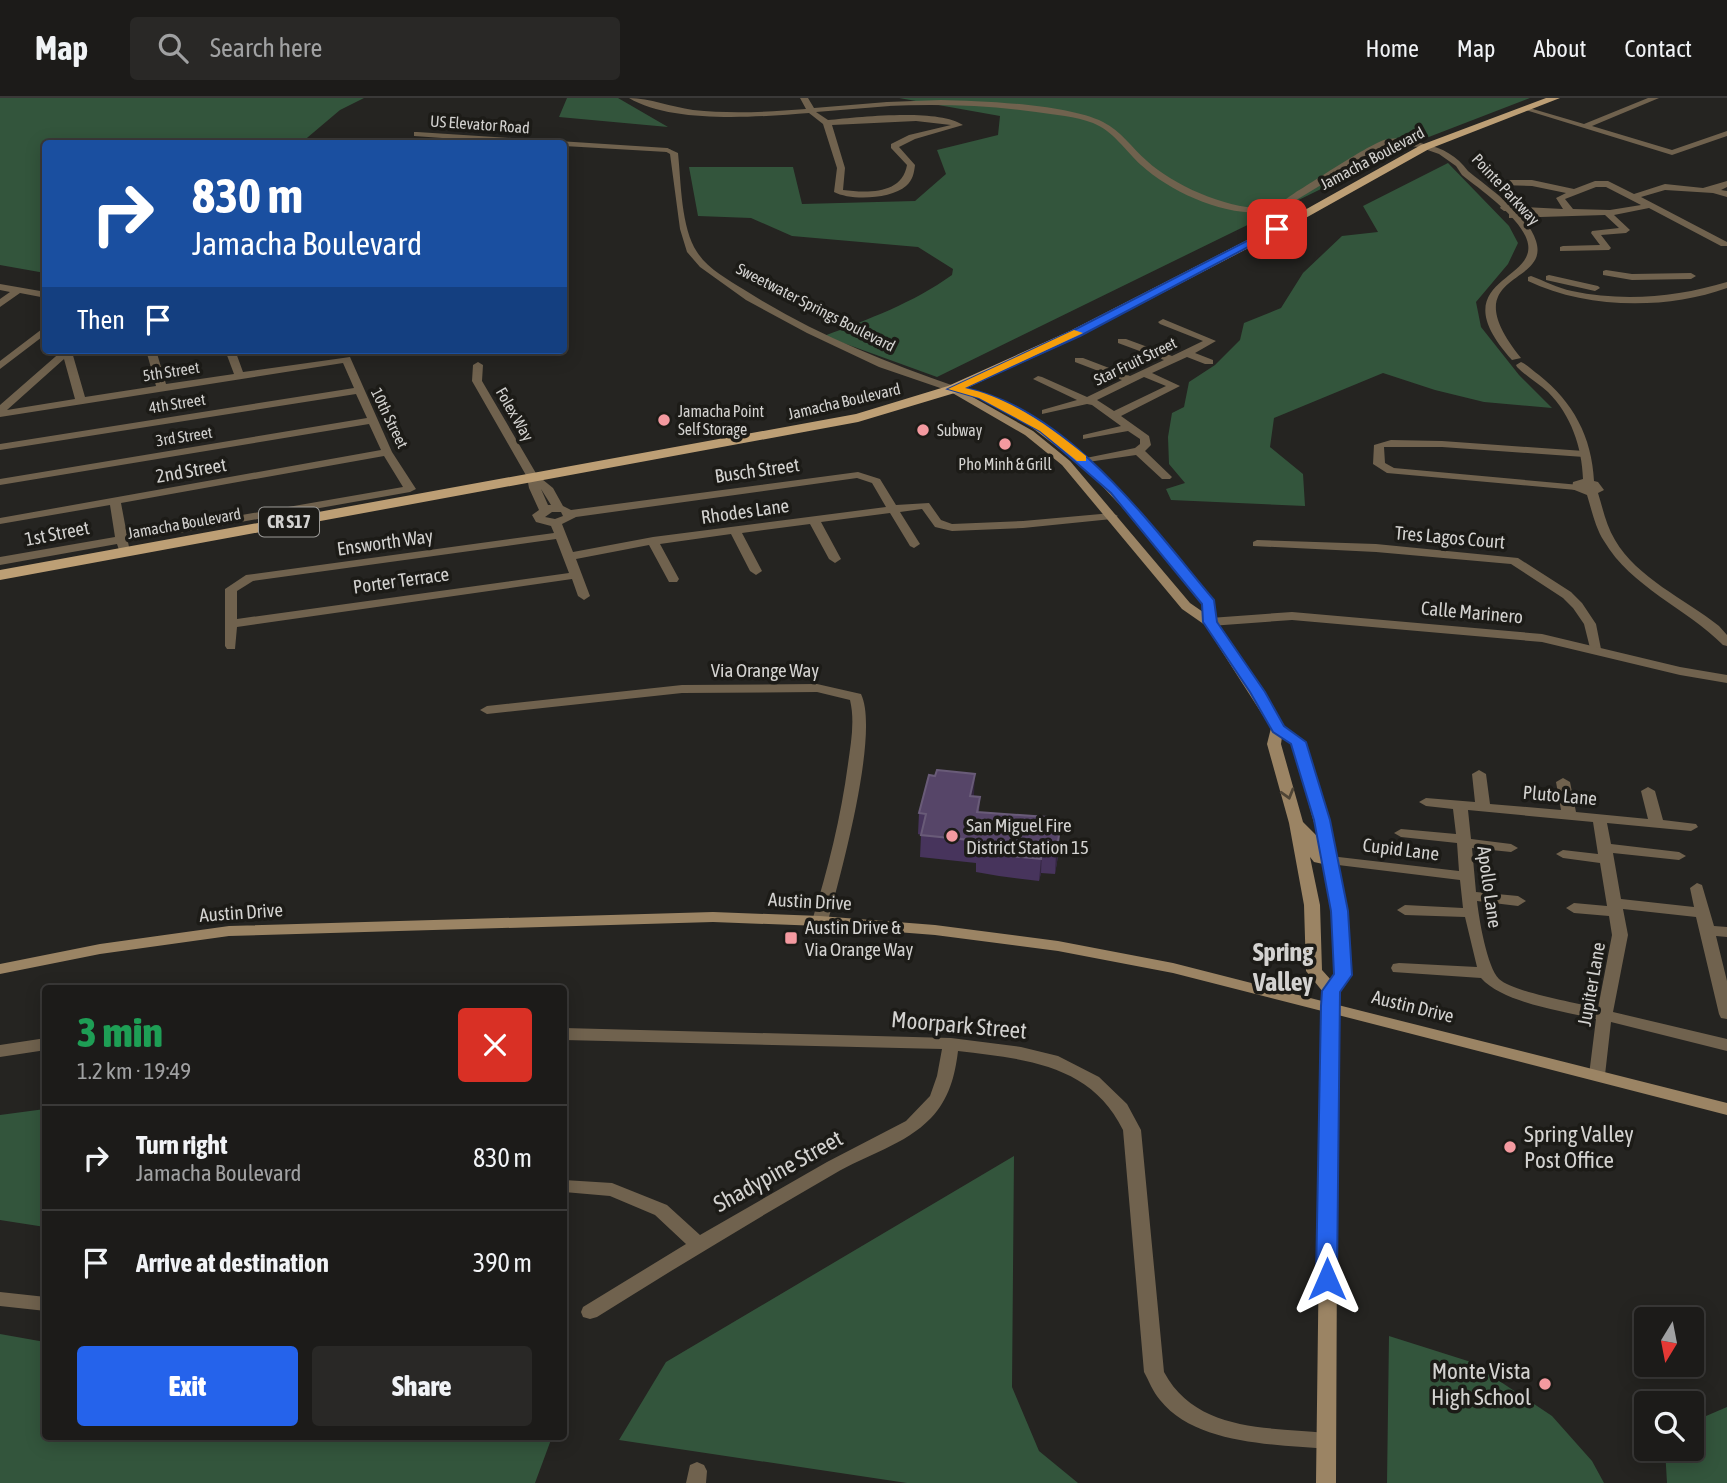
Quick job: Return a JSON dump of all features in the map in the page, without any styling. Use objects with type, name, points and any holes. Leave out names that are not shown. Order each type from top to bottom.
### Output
[{"type":"main road","name":"Jamacha Boulevard","points":[[0,575],[123,545],[533,477],[858,418],[953,389],[1076,333],[1425,148],[1555,98]]},
{"type":"main road","name":"Sweetwater Springs Boulevard","points":[[953,389],[1034,436],[1066,463],[1186,606],[1210,622],[1257,692],[1278,729],[1298,742],[1322,820],[1330,860],[1339,911],[1343,975],[1331,999],[1326,1483]]},
{"type":"main road","name":"Sweetwater Springs Boulevard","points":[[953,389],[983,395],[1024,417],[1044,428],[1085,461],[1116,490],[1209,603],[1210,622]]},
{"type":"main road","points":[[1034,436],[1049,440],[1074,459],[1085,461]]},
{"type":"main road","points":[[1112,516],[1120,516],[1129,521],[1150,547],[1170,556]]},
{"type":"main road","name":"Sweetwater Springs Boulevard","points":[[1278,729],[1274,744],[1296,823],[1312,905],[1314,971],[1331,999]]},
{"type":"main road","points":[[1296,823],[1311,836],[1314,852],[1319,859],[1330,860]]},
{"type":"main road","name":"Austin Drive","points":[[0,969],[100,948],[229,931],[699,918],[820,921],[935,930],[1058,946],[1331,999],[1727,1109]]},
{"type":"street","name":"Pointe Parkway","points":[[633,98],[663,107],[712,113],[812,109],[884,101],[938,100],[982,102],[1084,118],[1111,129],[1147,166],[1167,179],[1203,197],[1260,211],[1275,209],[1387,141],[1401,141],[1451,155],[1460,163],[1465,173],[1528,231],[1533,247],[1527,266],[1518,274]]},
{"type":"street","points":[[804,98],[814,115],[827,123],[890,119],[946,121],[959,125],[912,137],[894,146],[911,165],[910,175],[899,186],[884,192],[847,194],[838,192],[841,168],[827,123]]},
{"type":"street","points":[[1583,127],[1655,98]]},
{"type":"street","points":[[1525,109],[1678,153],[1727,134]]},
{"type":"street","name":"US Elevator Road","points":[[417,134],[511,140]]},
{"type":"street","name":"US Elevator Road","points":[[567,144],[667,150]]},
{"type":"street","name":"Sweetwater Springs Boulevard","points":[[667,150],[674,153],[685,226],[693,254],[708,270],[742,292],[883,365],[953,389]]},
{"type":"street","points":[[1502,183],[1532,183],[1574,192]]},
{"type":"street","points":[[1563,249],[1606,248],[1560,198],[1603,184],[1726,245]]},
{"type":"street","points":[[1633,197],[1665,187],[1703,191],[1727,184]]},
{"type":"street","points":[[1713,190],[1727,194]]},
{"type":"street","points":[[1508,212],[1609,215],[1648,206]]},
{"type":"street","points":[[1595,233],[1625,231],[1609,215]]},
{"type":"street","points":[[1606,273],[1632,277],[1690,276]]},
{"type":"street","points":[[1518,274],[1541,286],[1618,301],[1692,295],[1727,285]]},
{"type":"street","points":[[1641,298],[1518,274],[1496,291],[1490,304],[1494,326],[1518,362],[1549,388],[1573,416],[1581,435],[1590,488],[1606,535],[1615,550],[1636,570],[1715,628],[1727,642]]},
{"type":"street","points":[[1632,277],[1641,298]]},
{"type":"street","points":[[0,286],[42,294]]},
{"type":"street","points":[[0,304],[18,290]]},
{"type":"street","name":"Star Fruit Street","points":[[1087,401],[1211,341],[1163,322]]},
{"type":"street","points":[[0,366],[42,333]]},
{"type":"street","points":[[1122,341],[1173,360]]},
{"type":"street","points":[[1187,353],[1209,362]]},
{"type":"street","points":[[0,412],[65,354]]},
{"type":"street","points":[[69,354],[81,401]]},
{"type":"street","points":[[152,354],[162,388]]},
{"type":"street","points":[[231,354],[240,377]]},
{"type":"street","points":[[309,354],[314,365]]},
{"type":"street","name":"5th Street","points":[[0,412],[346,359]]},
{"type":"street","name":"10th Street","points":[[346,359],[387,452],[410,488]]},
{"type":"street","points":[[1079,360],[1131,380]]},
{"type":"street","name":"Folex Way","points":[[478,365],[477,380],[533,477]]},
{"type":"street","points":[[1114,416],[1175,386],[1145,373]]},
{"type":"street","points":[[1038,379],[1087,401]]},
{"type":"street","name":"4th Street","points":[[0,447],[359,390]]},
{"type":"street","points":[[1046,412],[1087,401]]},
{"type":"street","name":"Star Fruit Street","points":[[1087,401],[1096,403],[1145,438],[1146,445],[1138,451]]},
{"type":"street","name":"3rd Street","points":[[0,482],[373,420]]},
{"type":"street","points":[[1087,437],[1129,427]]},
{"type":"street","points":[[1584,454],[1389,442],[1379,445],[1379,464],[1391,471],[1576,487],[1581,491],[1590,488]]},
{"type":"street","points":[[1085,461],[1138,451],[1166,477]]},
{"type":"street","name":"2nd Street","points":[[0,520],[387,452]]},
{"type":"street","name":"Busch Street","points":[[545,510],[564,511],[853,475],[876,481],[914,544]]},
{"type":"street","points":[[533,477],[549,490],[567,519],[556,523],[540,520],[538,515],[545,510],[533,477]]},
{"type":"street","name":"1st Street","points":[[0,561],[123,545],[410,488]]},
{"type":"street","points":[[115,501],[123,545]]},
{"type":"street","name":"Rhodes Lane","points":[[571,556],[653,541],[925,505],[933,519],[951,529],[1065,522],[1112,516]]},
{"type":"street","points":[[813,519],[835,559]]},
{"type":"street","points":[[556,523],[571,556],[584,596]]},
{"type":"street","points":[[735,530],[756,571]]},
{"type":"street","name":"Ensworth Way","points":[[231,646],[231,589],[250,578],[562,535]]},
{"type":"street","points":[[653,541],[673,579]]},
{"type":"street","name":"Tres Lagos Court","points":[[1257,544],[1376,548],[1514,561],[1567,595],[1578,606],[1590,624],[1595,649]]},
{"type":"street","name":"Porter Terrace","points":[[231,624],[577,575]]},
{"type":"street","name":"Calle Marinero","points":[[1210,622],[1292,616],[1542,638],[1595,649],[1663,669],[1727,679]]},
{"type":"street","name":"Via Orange Way","points":[[486,710],[682,689],[817,688],[856,697],[861,714],[851,801],[841,854],[820,921]]},
{"type":"street","points":[[1479,774],[1483,807]]},
{"type":"street","points":[[1563,782],[1569,815]]},
{"type":"street","points":[[1648,791],[1657,824]]},
{"type":"street","name":"Pluto Lane","points":[[1426,802],[1691,827]]},
{"type":"street","name":"Apollo Lane","points":[[1460,805],[1471,913],[1486,973]]},
{"type":"street","name":"Jupiter Lane","points":[[1597,1075],[1604,1016],[1620,935],[1599,818]]},
{"type":"street","points":[[1401,833],[1511,848]]},
{"type":"street","points":[[1563,854],[1679,856]]},
{"type":"street","name":"Cupid Lane","points":[[1330,860],[1467,876]]},
{"type":"street","points":[[1698,888],[1706,930],[1723,987],[1727,1014]]},
{"type":"street","points":[[1470,896],[1518,901]]},
{"type":"street","points":[[1574,908],[1703,913]]},
{"type":"street","points":[[1405,910],[1471,913]]},
{"type":"street","points":[[1706,930],[1727,932]]},
{"type":"street","points":[[1399,968],[1486,973],[1496,985],[1533,998],[1727,1045]]},
{"type":"street","name":"Moorpark Street","points":[[567,1034],[951,1044],[1028,1054],[1067,1066],[1103,1089],[1127,1119],[1132,1130],[1157,1382],[1171,1402],[1193,1418],[1219,1427],[1326,1441]]},
{"type":"street","name":"Shadypine Street","points":[[590,1312],[698,1244],[841,1161],[902,1131],[933,1105],[944,1084],[951,1044]]},
{"type":"street","points":[[0,1051],[42,1045]]},
{"type":"street","points":[[567,1186],[612,1190],[661,1210],[698,1244]]},
{"type":"street","points":[[0,1299],[42,1304]]},
{"type":"green space","points":[[0,98],[364,98],[340,110],[305,140],[42,140],[42,272],[0,265]]},
{"type":"green space","points":[[567,98],[618,98],[668,127],[559,117]]},
{"type":"green space","points":[[899,98],[1530,98],[1421,140],[937,377],[824,336],[906,302],[952,275],[953,269],[918,247],[792,236],[751,218],[698,216],[689,167],[793,167],[802,204],[915,201],[946,174],[937,150],[998,135],[1000,116]]},
{"type":"green space","points":[[1448,163],[1509,226],[1518,243],[1508,264],[1476,302],[1481,327],[1519,375],[1552,408],[1484,402],[1383,373],[1274,418],[1270,447],[1303,474],[1305,506],[1171,500],[1166,489],[1185,483],[1169,464],[1168,437],[1172,413],[1184,407],[1189,382],[1215,365],[1240,340],[1244,323],[1281,308],[1303,273],[1342,236],[1378,232],[1363,206]]},
{"type":"green space","points":[[42,1109],[42,1227],[0,1220],[0,1115]]},
{"type":"green space","points":[[1014,1156],[1012,1387],[1039,1451],[1078,1483],[907,1483],[619,1440],[666,1362]]},
{"type":"green space","points":[[0,1334],[42,1341],[42,1440],[551,1440],[535,1483],[0,1483]]},
{"type":"green space","points":[[1389,1336],[1471,1362],[1552,1416],[1592,1461],[1604,1483],[1387,1483]]},
{"type":"green space","points":[[1727,1407],[1727,1483],[1667,1483],[1666,1461],[1704,1461],[1704,1417]]},
{"type":"building","points":[[937,770],[975,774],[970,796],[980,797],[977,812],[1047,817],[1045,827],[1060,829],[1056,853],[1042,851],[1041,859],[1000,855],[977,850],[979,841],[921,835],[926,814],[919,813],[929,775],[935,776]]},
{"type":"slow traffic","points":[[1077,333],[953,389],[983,395],[1024,417],[1044,428],[1081,458]]},
{"type":"place","name":"Jamacha Point Self Storage","points":[[664,420]]},
{"type":"place","name":"Subway","points":[[923,430]]},
{"type":"place","name":"Pho Minh & Grill","points":[[1005,444]]},
{"type":"place","name":"San Miguel Fire District Station 15","points":[[952,836]]},
{"type":"place","name":"Austin Drive & Via Orange Way","points":[[791,938]]},
{"type":"place","name":"Spring Valley Post Office","points":[[1510,1147]]},
{"type":"place","name":"Monte Vista High School","points":[[1545,1384]]},
{"type":"district","name":"Spring Valley","points":[[1283,967]]},
{"type":"route","points":[[1277,229],[1076,333],[953,389],[983,395],[1044,428],[1116,490],[1209,603],[1210,622],[1257,692],[1278,729],[1298,742],[1322,820],[1339,911],[1343,975],[1331,991],[1330,1006],[1327,1279]]}]
